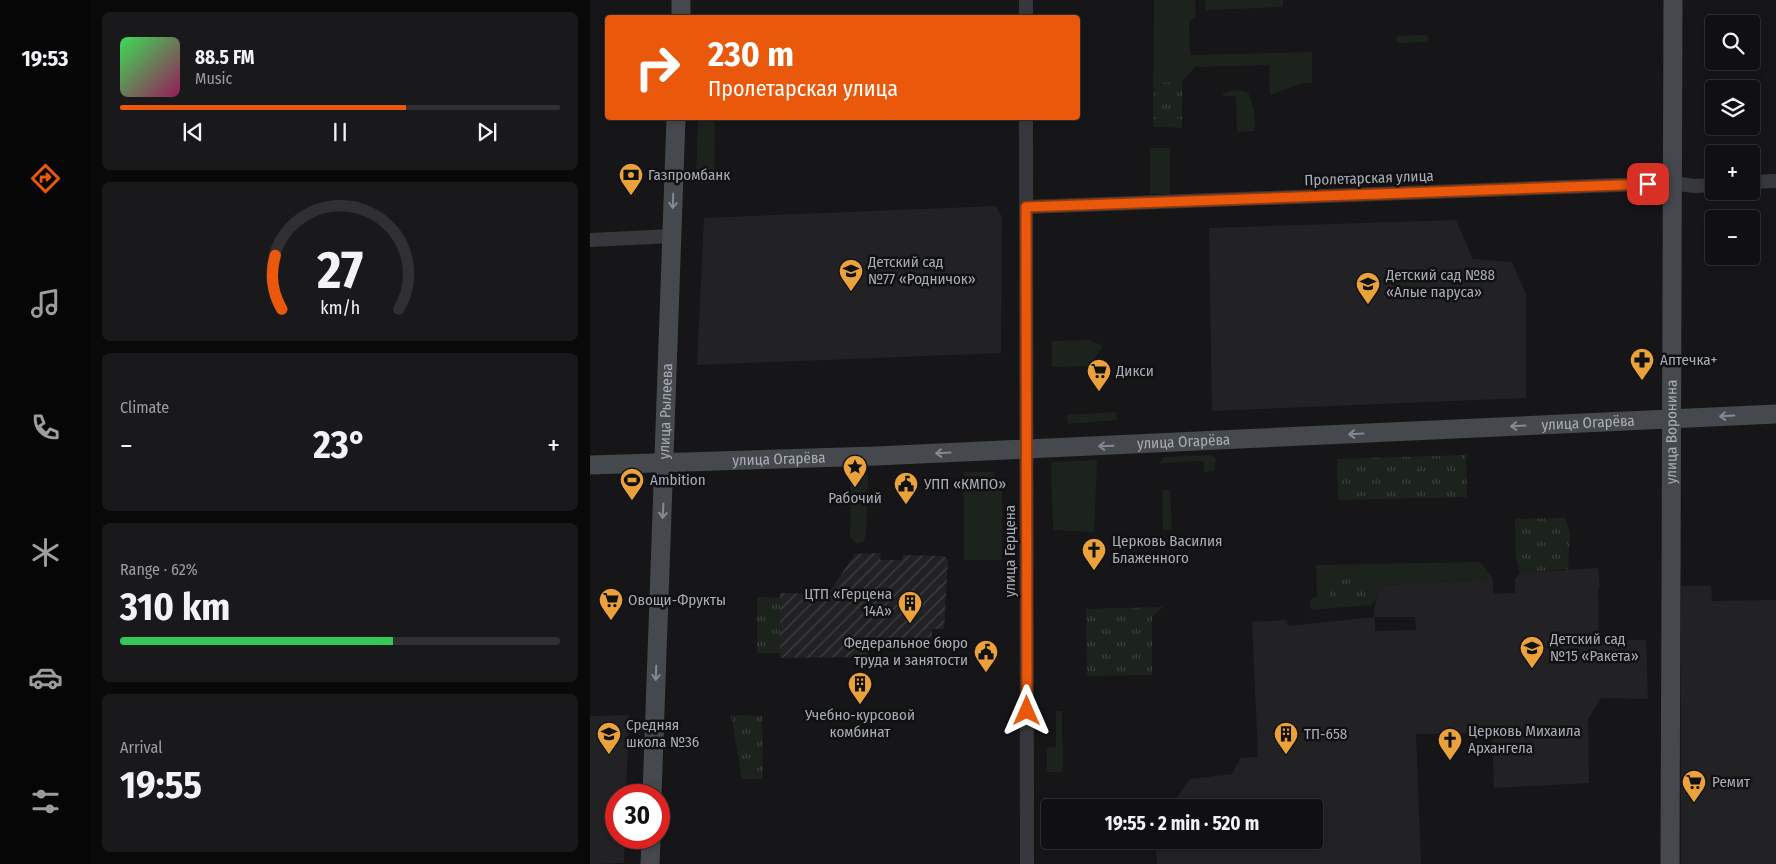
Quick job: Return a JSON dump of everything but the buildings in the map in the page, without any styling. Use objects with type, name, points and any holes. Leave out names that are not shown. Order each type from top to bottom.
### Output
[{"type":"street","points":[[681,0],[681,15]]},
{"type":"street","points":[[1026,0],[1026,15]]},
{"type":"street","name":"улица Воронина","points":[[1670,864],[1673,0]]},
{"type":"street","name":"улица Рылеева","points":[[652,784],[676,120]]},
{"type":"street","name":"улица Герцена","points":[[1026,120],[1027,864]]},
{"type":"street","points":[[1760,182],[1776,181]]},
{"type":"street","name":"Пролетарская улица","points":[[1026,207],[1672,183],[1694,186],[1705,185]]},
{"type":"street","points":[[590,240],[672,236]]},
{"type":"street","name":"улица Огарёва","points":[[590,465],[834,458],[1776,414]]},
{"type":"street","points":[[650,864],[651,849]]},
{"type":"shaded area","name":"Детский сад №77 «Родничок»","points":[[996,206],[1002,217],[1001,353],[697,365],[704,218]]},
{"type":"shaded area","name":"Детский сад №88 «Алые паруса»","points":[[1456,220],[1473,259],[1512,262],[1526,294],[1526,398],[1212,411],[1209,228]]},
{"type":"shaded area","points":[[881,553],[880,560],[902,560],[903,555],[944,556],[948,560],[944,629],[932,629],[932,640],[868,641],[868,657],[780,658],[780,593],[828,594],[855,554]]},
{"type":"shaded area","points":[[1598,568],[1600,587],[1598,589],[1599,640],[1646,640],[1648,699],[1601,698],[1588,719],[1589,783],[1494,788],[1492,733],[1416,734],[1421,864],[1157,864],[1156,849],[1323,849],[1323,799],[1176,799],[1190,779],[1232,774],[1240,758],[1258,757],[1252,622],[1287,620],[1288,626],[1374,617],[1378,593],[1384,585],[1493,579],[1493,594],[1515,593],[1515,579],[1520,573]],"holes":[[[1375,617],[1415,617],[1416,630],[1375,631]]]},
{"type":"shaded area","points":[[1681,586],[1711,586],[1712,601],[1776,600],[1776,864],[1681,864]]},
{"type":"shaded area","name":"Средняя школа №36","points":[[629,715],[626,784],[605,784],[605,849],[625,849],[624,863],[590,864],[590,716]]},
{"type":"green space","points":[[1154,0],[1195,0],[1196,16],[1189,21],[1190,55],[1312,52],[1312,83],[1302,83],[1270,95],[1269,65],[1195,67],[1182,82],[1182,128],[1153,127]]},
{"type":"green space","points":[[1205,0],[1283,0],[1283,7],[1206,10]]},
{"type":"green space","points":[[1427,35],[1429,39],[1426,42],[1400,43],[1396,40],[1397,36]]},
{"type":"green space","points":[[1182,82],[1182,119],[1153,119],[1154,83]]},
{"type":"green space","points":[[1237,90],[1248,92],[1254,110],[1255,131],[1237,132],[1236,96],[1222,96],[1225,92]]},
{"type":"green space","points":[[698,120],[715,120],[714,183],[696,183]]},
{"type":"green space","points":[[1150,148],[1170,148],[1170,194],[1150,194]]},
{"type":"green space","points":[[1090,340],[1103,346],[1089,366],[1052,367],[1052,341]]},
{"type":"green space","points":[[1116,412],[1117,420],[1068,424],[1067,415]]},
{"type":"green space","points":[[1212,455],[1216,459],[1214,471],[1204,472],[1204,461],[1160,463],[1164,457]]},
{"type":"green space","points":[[1466,455],[1467,497],[1338,500],[1337,459]]},
{"type":"green space","points":[[1097,460],[1094,532],[1053,530],[1051,462]]},
{"type":"green space","points":[[859,467],[866,470],[868,478],[866,535],[863,542],[857,543],[853,541],[850,535],[851,478],[853,471]]},
{"type":"green space","points":[[964,472],[994,472],[994,488],[964,488]]},
{"type":"green space","points":[[964,488],[1002,488],[1002,560],[964,560]]},
{"type":"green space","points":[[1162,490],[1170,490],[1172,530],[1163,530]]},
{"type":"green space","points":[[1565,518],[1570,533],[1568,569],[1520,573],[1516,558],[1515,519]]},
{"type":"green space","points":[[1480,562],[1493,579],[1384,585],[1372,605],[1311,610],[1310,600],[1317,596],[1316,565]]},
{"type":"green space","points":[[1365,578],[1366,597],[1330,599],[1329,581]]},
{"type":"green space","points":[[757,597],[780,598],[780,653],[757,653]]},
{"type":"green space","points":[[1163,607],[1152,617],[1152,675],[1087,676],[1086,609]]},
{"type":"green space","points":[[1056,711],[1062,711],[1063,772],[1047,772],[1047,748],[1056,747]]},
{"type":"green space","points":[[731,715],[762,716],[763,779],[742,779]]},
{"type":"place","name":"Газпромбанк","points":[[631,196]]},
{"type":"place","name":"Детский сад №77 «Родничок»","points":[[851,292]]},
{"type":"place","name":"Детский сад №88 «Алые паруса»","points":[[1368,305]]},
{"type":"place","name":"Аптечка+","points":[[1642,381]]},
{"type":"place","name":"Дикси","points":[[1099,392]]},
{"type":"place","name":"Рабочий","points":[[855,488]]},
{"type":"place","name":"Ambition","points":[[632,501]]},
{"type":"place","name":"УПП «КМПО»","points":[[906,505]]},
{"type":"place","name":"Церковь Василия Блаженного","points":[[1094,571]]},
{"type":"place","name":"Овощи-Фрукты","points":[[611,621]]},
{"type":"place","name":"ЦТП «Герцена 14А»","points":[[910,624]]},
{"type":"place","name":"Детский сад №15 «Ракета»","points":[[1532,669]]},
{"type":"place","name":"Федеральное бюро труда и занятости","points":[[986,673]]},
{"type":"place","name":"Учебно-курсовой комбинат","points":[[860,705]]},
{"type":"place","name":"Средняя школа №36","points":[[609,755]]},
{"type":"place","name":"ТП-658","points":[[1286,755]]},
{"type":"place","name":"Церковь Михаила Архангела","points":[[1450,761]]},
{"type":"place","name":"Ремит","points":[[1694,803]]},
{"type":"route","points":[[1027,711],[1026,207],[1648,184]]}]
